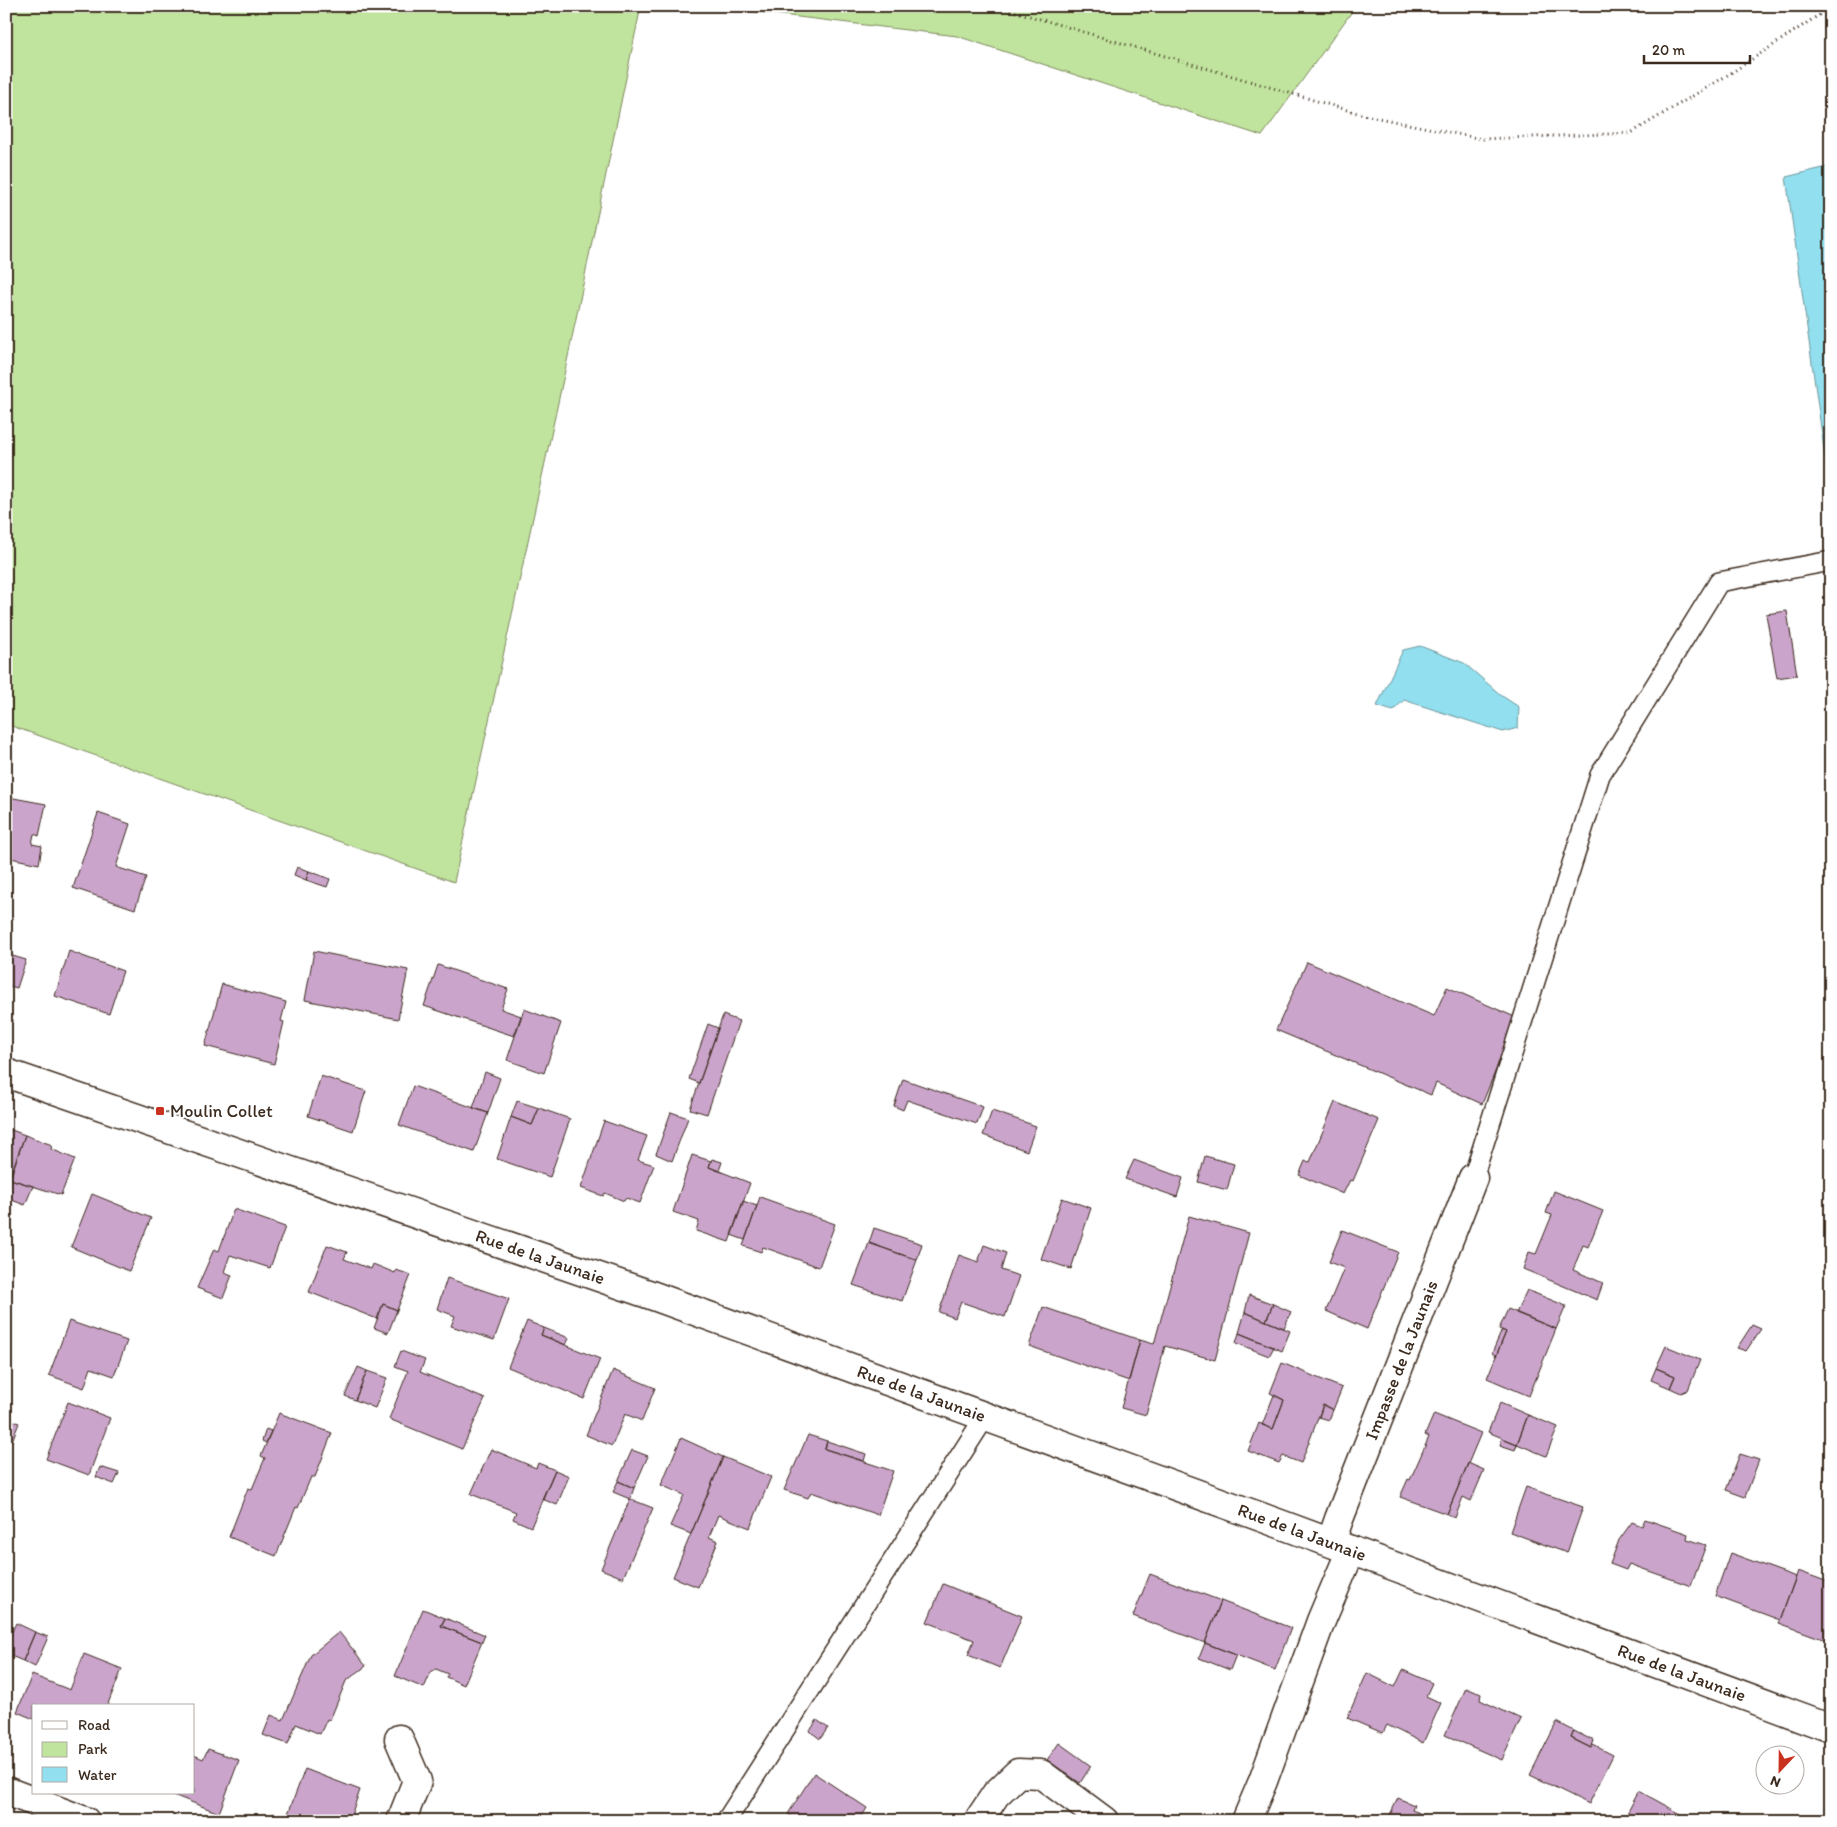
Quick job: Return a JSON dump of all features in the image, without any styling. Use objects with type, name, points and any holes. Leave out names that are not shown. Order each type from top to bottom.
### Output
[{"type":"main road","name":"Rue de la Jaunaie","points":[[6,1073],[651,1296],[1341,1546],[1831,1728]]},
{"type":"main road","name":"Impasse de la Jaunais","points":[[1246,1821],[1263,1780],[1321,1621],[1341,1546],[1473,1178]]},
{"type":"main road","points":[[399,1739],[417,1781],[401,1821]]},
{"type":"main road","points":[[978,1821],[996,1794],[1018,1773],[1041,1774],[1104,1821]]},
{"type":"main road","points":[[6,1791],[85,1821]]},
{"type":"lane","points":[[1473,1178],[1600,775],[1719,582],[1831,562]]},
{"type":"lane","points":[[726,1821],[985,1417]]},
{"type":"path","points":[[996,6],[1364,115],[1482,139],[1631,133],[1731,73],[1831,7]]},
{"type":"path","points":[[1010,10],[1013,6]]},
{"type":"green space","points":[[6,6],[641,6],[569,352],[454,882],[6,724]]},
{"type":"green space","points":[[706,6],[1356,6],[1262,136],[957,36]]},
{"type":"water","points":[[1831,166],[1831,487],[1829,485],[1786,177]]},
{"type":"water","points":[[1420,646],[1464,663],[1502,696],[1519,707],[1518,728],[1503,732],[1404,700],[1393,711],[1377,706],[1403,650]]},
{"type":"building","points":[[1787,611],[1797,675],[1777,678],[1766,614]]},
{"type":"building","points":[[8,797],[46,804],[39,836],[34,834],[32,844],[42,846],[39,864],[6,857],[6,807]]},
{"type":"building","points":[[98,813],[130,824],[116,867],[146,877],[135,909],[73,888]]},
{"type":"building","points":[[297,867],[309,871],[306,880],[294,875]]},
{"type":"building","points":[[309,871],[330,879],[327,887],[306,880]]},
{"type":"building","points":[[69,951],[123,971],[109,1014],[55,996]]},
{"type":"building","points":[[314,951],[408,970],[398,1019],[305,1000]]},
{"type":"building","points":[[6,954],[26,960],[17,988],[6,985]]},
{"type":"building","points":[[1307,962],[1434,1016],[1447,987],[1517,1018],[1482,1104],[1436,1083],[1431,1095],[1276,1030]]},
{"type":"building","points":[[438,965],[508,989],[501,1009],[521,1016],[514,1036],[424,1006]]},
{"type":"building","points":[[222,984],[286,1002],[281,1021],[284,1022],[274,1064],[205,1046]]},
{"type":"building","points":[[524,1009],[561,1023],[544,1073],[507,1060]]},
{"type":"building","points":[[723,1015],[739,1021],[707,1114],[690,1109]]},
{"type":"building","points":[[708,1024],[718,1028],[699,1083],[689,1079]]},
{"type":"building","points":[[485,1072],[500,1078],[488,1113],[473,1108]]},
{"type":"building","points":[[321,1076],[366,1091],[353,1131],[308,1116]]},
{"type":"building","points":[[903,1079],[983,1107],[977,1124],[907,1100],[903,1110],[894,1106]]},
{"type":"building","points":[[413,1086],[488,1113],[474,1152],[399,1125]]},
{"type":"building","points":[[517,1101],[539,1108],[532,1125],[511,1117]]},
{"type":"building","points":[[1335,1102],[1379,1120],[1353,1181],[1350,1180],[1343,1194],[1299,1175],[1305,1161],[1310,1162]]},
{"type":"building","points":[[539,1108],[570,1119],[550,1177],[497,1159],[511,1117],[532,1125]]},
{"type":"building","points":[[992,1111],[1036,1126],[1027,1151],[983,1135]]},
{"type":"building","points":[[671,1112],[688,1118],[672,1161],[656,1154]]},
{"type":"building","points":[[604,1121],[647,1136],[638,1160],[654,1165],[640,1203],[626,1198],[624,1201],[605,1193],[603,1196],[581,1188]]},
{"type":"building","points":[[6,1128],[25,1135],[6,1187]]},
{"type":"building","points":[[25,1135],[52,1145],[51,1149],[75,1159],[61,1195],[10,1179]]},
{"type":"building","points":[[692,1155],[711,1161],[709,1167],[750,1183],[729,1242],[696,1231],[699,1221],[673,1212]]},
{"type":"building","points":[[1205,1156],[1234,1164],[1227,1190],[1198,1182]]},
{"type":"building","points":[[712,1159],[722,1162],[719,1171],[709,1167]]},
{"type":"building","points":[[1134,1160],[1183,1178],[1177,1197],[1125,1179]]},
{"type":"building","points":[[10,1179],[33,1186],[25,1205],[6,1198],[6,1187]]},
{"type":"building","points":[[1554,1191],[1603,1211],[1588,1247],[1583,1245],[1573,1270],[1603,1283],[1597,1300],[1523,1269],[1529,1252],[1536,1254],[1552,1215],[1546,1213]]},
{"type":"building","points":[[92,1194],[151,1218],[129,1271],[71,1247]]},
{"type":"building","points":[[760,1197],[835,1224],[819,1267],[763,1247],[761,1252],[743,1246]]},
{"type":"building","points":[[1062,1198],[1091,1208],[1071,1269],[1041,1259]]},
{"type":"building","points":[[743,1201],[757,1206],[745,1240],[731,1235]]},
{"type":"building","points":[[234,1209],[285,1227],[270,1268],[230,1255],[224,1272],[232,1275],[223,1298],[197,1288],[214,1249],[219,1251]]},
{"type":"building","points":[[1189,1216],[1249,1233],[1215,1360],[1165,1346],[1146,1415],[1121,1408],[1140,1340],[1154,1344]]},
{"type":"building","points":[[874,1228],[922,1244],[917,1260],[869,1243]]},
{"type":"building","points":[[1342,1230],[1398,1252],[1367,1329],[1326,1311],[1344,1268],[1329,1262]]},
{"type":"building","points":[[869,1243],[917,1260],[902,1301],[853,1285]]},
{"type":"building","points":[[327,1245],[347,1252],[344,1259],[371,1269],[373,1264],[395,1273],[396,1270],[411,1275],[397,1310],[383,1304],[377,1319],[309,1292]]},
{"type":"building","points":[[984,1245],[1006,1253],[1001,1270],[1019,1276],[1005,1317],[961,1302],[955,1318],[939,1312],[959,1255],[978,1262]]},
{"type":"building","points":[[447,1278],[509,1299],[494,1340],[451,1326],[455,1316],[437,1309]]},
{"type":"building","points":[[1527,1290],[1566,1306],[1556,1329],[1516,1313]]},
{"type":"building","points":[[1249,1295],[1273,1304],[1266,1321],[1245,1312]]},
{"type":"building","points":[[383,1304],[397,1310],[388,1333],[374,1328]]},
{"type":"building","points":[[1273,1304],[1291,1312],[1284,1328],[1266,1321]]},
{"type":"building","points":[[1043,1307],[1140,1340],[1129,1381],[1029,1346]]},
{"type":"building","points":[[1508,1309],[1556,1329],[1529,1396],[1487,1378],[1506,1332],[1499,1329]]},
{"type":"building","points":[[1245,1312],[1290,1331],[1282,1351],[1239,1333]]},
{"type":"building","points":[[69,1321],[127,1341],[114,1376],[91,1368],[84,1388],[49,1375]]},
{"type":"building","points":[[527,1321],[544,1328],[541,1335],[600,1359],[584,1399],[508,1367]]},
{"type":"building","points":[[1752,1325],[1761,1329],[1746,1351],[1737,1348]]},
{"type":"building","points":[[544,1328],[569,1338],[566,1345],[541,1335]]},
{"type":"building","points":[[1502,1330],[1506,1332],[1496,1356],[1492,1353]]},
{"type":"building","points":[[1239,1333],[1274,1347],[1269,1356],[1236,1343]]},
{"type":"building","points":[[1666,1346],[1700,1360],[1688,1390],[1681,1393],[1670,1388],[1675,1376],[1656,1368]]},
{"type":"building","points":[[401,1351],[425,1360],[420,1372],[485,1399],[462,1449],[389,1419],[408,1371],[395,1366]]},
{"type":"building","points":[[1282,1363],[1342,1388],[1333,1410],[1323,1405],[1301,1463],[1283,1456],[1279,1463],[1248,1451],[1259,1423],[1273,1429],[1284,1400],[1270,1393]]},
{"type":"building","points":[[358,1367],[367,1371],[355,1400],[345,1396]]},
{"type":"building","points":[[1656,1368],[1675,1376],[1670,1388],[1651,1380]]},
{"type":"building","points":[[613,1370],[655,1388],[642,1421],[625,1414],[612,1446],[586,1435]]},
{"type":"building","points":[[367,1371],[387,1378],[375,1408],[355,1400]]},
{"type":"building","points":[[1274,1395],[1284,1400],[1273,1429],[1262,1425]]},
{"type":"building","points":[[68,1402],[110,1418],[89,1475],[46,1459]]},
{"type":"building","points":[[1500,1403],[1528,1415],[1517,1444],[1488,1432]]},
{"type":"building","points":[[1323,1405],[1333,1410],[1329,1420],[1319,1417]]},
{"type":"building","points":[[279,1413],[332,1433],[315,1477],[311,1477],[298,1508],[296,1507],[276,1556],[229,1537],[248,1488],[252,1489],[265,1458],[261,1456]]},
{"type":"building","points":[[1434,1414],[1481,1433],[1447,1514],[1400,1497],[1408,1479],[1410,1480],[1429,1437],[1425,1435]]},
{"type":"building","points":[[1528,1415],[1558,1427],[1546,1456],[1517,1444]]},
{"type":"building","points":[[6,1418],[19,1423],[12,1441],[6,1439]]},
{"type":"building","points":[[266,1429],[271,1431],[266,1443],[262,1441]]},
{"type":"building","points":[[808,1435],[827,1441],[825,1449],[893,1471],[878,1515],[811,1492],[808,1498],[784,1490]]},
{"type":"building","points":[[681,1438],[723,1457],[691,1534],[670,1526],[684,1495],[661,1485]]},
{"type":"building","points":[[1502,1438],[1517,1444],[1515,1450],[1500,1445]]},
{"type":"building","points":[[827,1441],[866,1454],[864,1461],[825,1449]]},
{"type":"building","points":[[491,1449],[536,1468],[538,1463],[555,1470],[531,1527],[513,1519],[516,1512],[471,1494]]},
{"type":"building","points":[[632,1450],[648,1456],[634,1488],[618,1481]]},
{"type":"building","points":[[1740,1454],[1759,1460],[1745,1497],[1726,1490]]},
{"type":"building","points":[[723,1457],[771,1477],[750,1528],[718,1515],[709,1537],[718,1541],[698,1587],[673,1577]]},
{"type":"building","points":[[1468,1463],[1484,1470],[1471,1501],[1463,1497],[1455,1518],[1447,1514]]},
{"type":"building","points":[[100,1467],[119,1473],[114,1484],[96,1477]]},
{"type":"building","points":[[555,1470],[569,1476],[557,1505],[542,1499]]},
{"type":"building","points":[[618,1481],[634,1488],[630,1499],[613,1492]]},
{"type":"building","points":[[1526,1487],[1583,1507],[1567,1553],[1510,1532]]},
{"type":"building","points":[[630,1499],[653,1508],[623,1578],[601,1569]]},
{"type":"building","points":[[1645,1519],[1688,1534],[1687,1539],[1706,1545],[1691,1586],[1629,1564],[1626,1570],[1610,1564],[1619,1540],[1632,1522],[1642,1526]]},
{"type":"building","points":[[1730,1553],[1796,1577],[1780,1620],[1715,1596]]},
{"type":"building","points":[[1798,1571],[1831,1583],[1831,1642],[1779,1623]]},
{"type":"building","points":[[1150,1574],[1221,1601],[1205,1643],[1133,1616]]},
{"type":"building","points":[[943,1584],[1022,1616],[1000,1668],[968,1655],[974,1640],[927,1622]]},
{"type":"building","points":[[1221,1601],[1291,1628],[1275,1670],[1205,1643]]},
{"type":"building","points":[[423,1609],[445,1618],[441,1626],[482,1642],[464,1685],[446,1677],[448,1674],[436,1669],[431,1672],[424,1688],[395,1676]]},
{"type":"building","points":[[445,1618],[485,1635],[482,1642],[441,1626]]},
{"type":"building","points":[[16,1623],[35,1632],[23,1661],[6,1654],[6,1644]]},
{"type":"building","points":[[35,1632],[48,1637],[35,1667],[23,1661]]},
{"type":"building","points":[[339,1632],[366,1666],[346,1681],[330,1720],[327,1719],[320,1734],[296,1724],[288,1744],[263,1735],[271,1715],[283,1720],[311,1655]]},
{"type":"building","points":[[1205,1643],[1236,1655],[1230,1670],[1199,1658]]},
{"type":"building","points":[[84,1654],[122,1669],[108,1704],[32,1704],[32,1718],[17,1712],[32,1675],[70,1690]]},
{"type":"building","points":[[1403,1670],[1432,1683],[1426,1696],[1441,1703],[1423,1743],[1387,1725],[1383,1733],[1347,1718],[1367,1673],[1395,1687]]},
{"type":"building","points":[[1466,1688],[1481,1694],[1480,1700],[1521,1719],[1502,1760],[1445,1735]]},
{"type":"building","points":[[817,1720],[828,1728],[820,1739],[810,1731]]},
{"type":"building","points":[[1557,1722],[1574,1731],[1571,1738],[1591,1748],[1593,1745],[1613,1755],[1589,1804],[1530,1775]]},
{"type":"building","points":[[1574,1731],[1594,1741],[1591,1748],[1571,1738]]},
{"type":"building","points":[[1059,1743],[1091,1766],[1080,1783],[1047,1760]]},
{"type":"building","points":[[208,1749],[239,1760],[219,1813],[171,1794],[195,1794],[195,1755],[203,1759]]},
{"type":"building","points":[[305,1769],[360,1790],[349,1821],[270,1821],[273,1813],[286,1819]]},
{"type":"building","points":[[814,1773],[867,1808],[859,1821],[836,1821],[830,1817],[827,1821],[798,1821],[788,1814]]},
{"type":"building","points":[[1639,1791],[1692,1820],[1692,1821],[1623,1821]]},
{"type":"building","points":[[1398,1798],[1414,1805],[1412,1810],[1435,1821],[1387,1821]]},
{"type":"place","name":"Moulin Collet","points":[[160,1111]]}]
